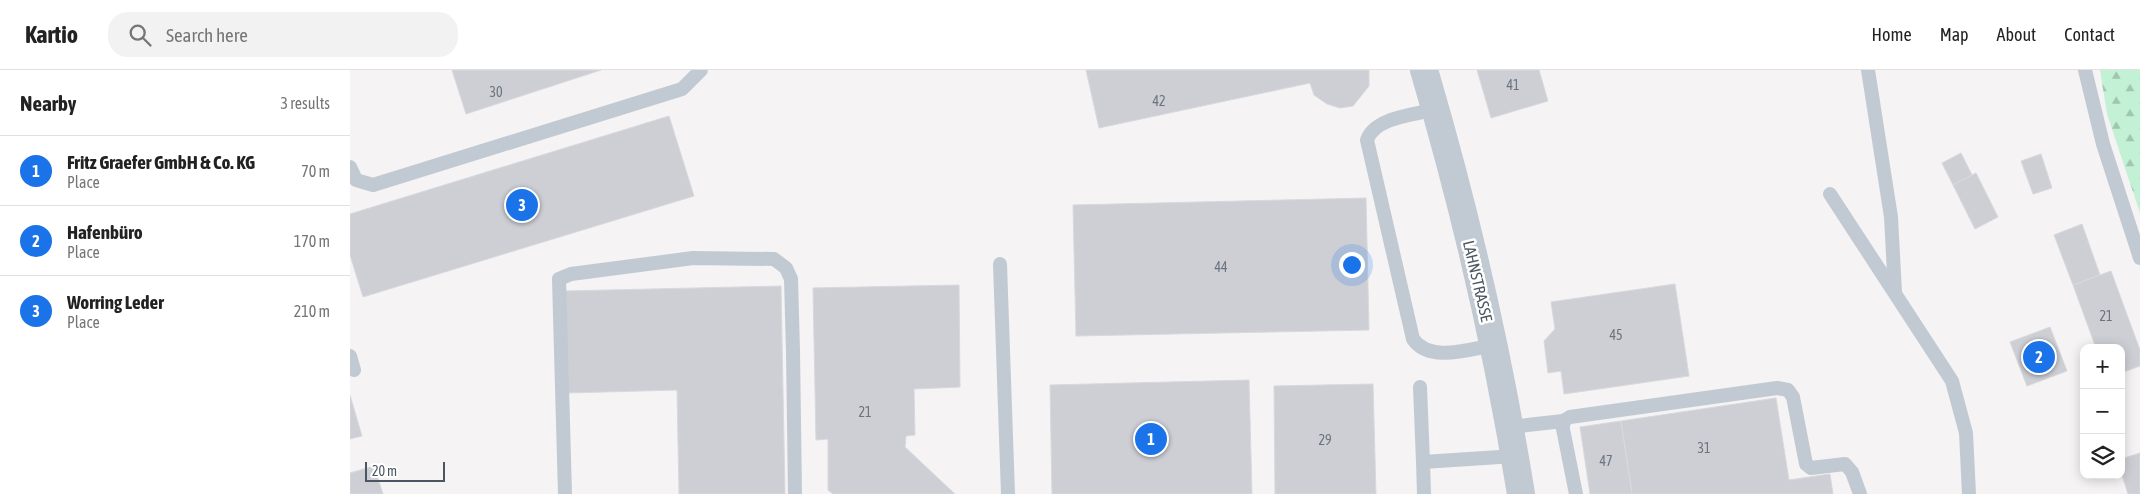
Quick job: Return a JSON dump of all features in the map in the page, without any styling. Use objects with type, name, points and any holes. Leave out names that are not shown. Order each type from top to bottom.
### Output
[{"type":"street","name":"LAHNSTRASSE","points":[[1424,70],[1448,150],[1494,345],[1521,494]]},
{"type":"lane","points":[[350,167],[356,180],[373,186],[682,90],[701,70]]},
{"type":"lane","points":[[1868,70],[1891,217],[1894,292]]},
{"type":"lane","points":[[2085,70],[2103,144],[2140,258]]},
{"type":"lane","points":[[1436,109],[1378,124],[1370,131],[1367,140],[1413,339],[1418,347],[1438,353],[1494,345]]},
{"type":"lane","points":[[1830,194],[1952,381],[1966,433],[1969,494]]},
{"type":"lane","points":[[565,494],[559,279],[571,274],[702,258],[774,259],[786,268],[791,279],[795,494]]},
{"type":"lane","points":[[1000,264],[1008,494]]},
{"type":"lane","points":[[1420,387],[1424,494]]},
{"type":"lane","points":[[1510,427],[1563,421],[1570,416],[1777,388],[1788,390],[1793,397],[1806,464],[1811,468],[1845,464],[1852,472],[1860,494]]},
{"type":"lane","points":[[1563,421],[1562,428],[1576,494]]},
{"type":"lane","points":[[1423,462],[1515,456]]},
{"type":"green space","points":[[2100,70],[2140,70],[2140,213],[2107,114]]},
{"type":"building","points":[[452,70],[601,70],[466,114]]},
{"type":"building","points":[[1086,70],[1369,70],[1369,86],[1353,106],[1340,108],[1327,104],[1314,95],[1310,83],[1099,128]]},
{"type":"building","points":[[1477,70],[1539,70],[1548,101],[1491,118]]},
{"type":"building","points":[[669,116],[694,196],[363,297],[350,255],[350,214]]},
{"type":"building","points":[[1961,153],[1972,175],[1953,185],[1942,163]]},
{"type":"building","points":[[2041,154],[2052,188],[2033,194],[2021,161]]},
{"type":"building","points":[[1976,173],[1998,217],[1975,229],[1953,185]]},
{"type":"building","points":[[1366,198],[1369,330],[1076,336],[1073,205]]},
{"type":"building","points":[[2082,224],[2100,275],[2073,285],[2054,235]]},
{"type":"building","points":[[2111,271],[2140,350],[2140,366],[2125,372],[2125,344],[2095,344],[2073,285]]},
{"type":"building","points":[[1675,284],[1689,376],[1564,394],[1561,371],[1548,373],[1544,341],[1555,329],[1551,302]]},
{"type":"building","points":[[959,285],[960,387],[914,389],[915,435],[906,436],[905,447],[955,494],[833,494],[828,490],[828,439],[816,440],[813,288]]},
{"type":"building","points":[[781,286],[785,494],[679,494],[677,390],[567,393],[564,291]]},
{"type":"building","points":[[2050,327],[2067,371],[2027,386],[2010,342]]},
{"type":"building","points":[[1249,380],[1252,494],[1052,494],[1050,385]]},
{"type":"building","points":[[1373,384],[1376,494],[1275,494],[1274,386]]},
{"type":"building","points":[[350,395],[362,436],[350,439]]},
{"type":"building","points":[[1776,398],[1789,480],[1830,474],[1833,494],[1632,494],[1621,421]]},
{"type":"building","points":[[1621,421],[1632,494],[1590,494],[1580,427]]},
{"type":"building","points":[[2140,453],[2140,494],[2128,494],[2123,479],[2125,479],[2125,458]]},
{"type":"building","points":[[374,466],[383,494],[350,494],[350,473]]},
{"type":"place","name":"Worring Leder","points":[[522,205]]},
{"type":"place","name":"Hafenbüro","points":[[2039,357]]},
{"type":"place","name":"Fritz Graefer GmbH & Co. KG","points":[[1151,439]]}]
